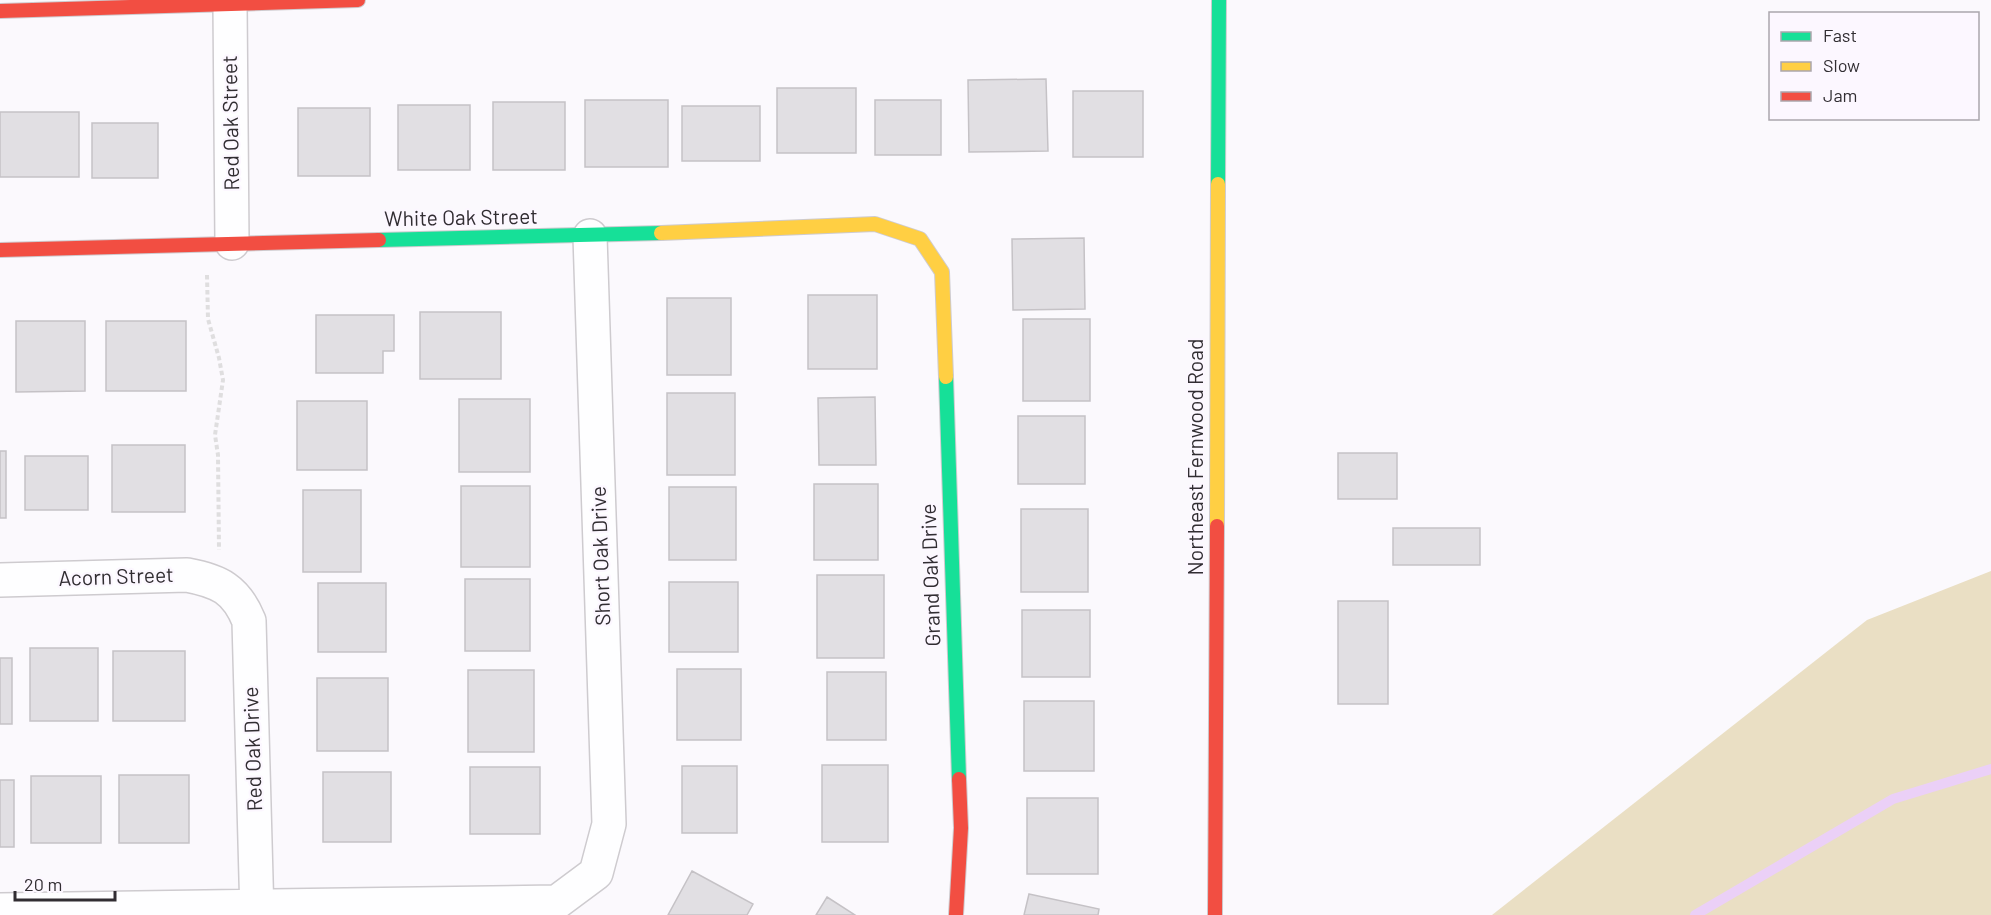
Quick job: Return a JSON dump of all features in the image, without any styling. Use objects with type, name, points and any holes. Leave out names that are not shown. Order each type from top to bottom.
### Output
[{"type":"street","points":[[0,11],[358,0]]},
{"type":"street","name":"Northeast Fernwood Road","points":[[1215,915],[1219,0]]},
{"type":"street","name":"Red Oak Street","points":[[219,243],[230,4]]},
{"type":"street","name":"White Oak Street","points":[[0,250],[219,243],[590,236],[875,224],[920,239]]},
{"type":"street","name":"Short Oak Drive","points":[[257,910],[557,902],[596,873],[609,824],[590,236]]},
{"type":"street","name":"Grand Oak Drive","points":[[920,239],[942,272],[961,828],[956,915]]},
{"type":"street","name":"Acorn Street","points":[[0,580],[187,575],[220,585]]},
{"type":"street","name":"Red Oak Drive","points":[[220,585],[242,604],[249,621],[257,910]]},
{"type":"street","points":[[0,910],[257,910]]},
{"type":"path","points":[[219,243],[208,320],[223,380],[215,435],[218,455],[220,585]]},
{"type":"shaded area","points":[[1991,571],[1991,915],[1492,915],[1867,620]]},
{"type":"building","points":[[1046,79],[1048,151],[969,152],[968,80]]},
{"type":"building","points":[[777,88],[856,88],[856,153],[777,153]]},
{"type":"building","points":[[1073,91],[1143,91],[1143,157],[1073,157]]},
{"type":"building","points":[[585,100],[668,100],[668,167],[585,167]]},
{"type":"building","points":[[875,100],[941,100],[941,155],[875,155]]},
{"type":"building","points":[[493,102],[565,102],[565,170],[493,170]]},
{"type":"building","points":[[398,105],[470,105],[470,170],[398,170]]},
{"type":"building","points":[[682,106],[760,106],[760,161],[682,161]]},
{"type":"building","points":[[298,108],[370,108],[370,176],[298,176]]},
{"type":"building","points":[[0,112],[79,112],[79,177],[0,177]]},
{"type":"building","points":[[92,123],[158,123],[158,178],[92,178]]},
{"type":"building","points":[[1084,238],[1085,309],[1013,310],[1012,239]]},
{"type":"building","points":[[808,295],[877,295],[877,369],[808,369]]},
{"type":"building","points":[[667,298],[731,298],[731,375],[667,375]]},
{"type":"building","points":[[420,312],[501,312],[501,379],[420,379]]},
{"type":"building","points":[[316,315],[394,315],[394,351],[383,351],[383,373],[316,373]]},
{"type":"building","points":[[1023,319],[1090,319],[1090,401],[1023,401]]},
{"type":"building","points":[[16,321],[85,321],[85,391],[16,392]]},
{"type":"building","points":[[106,321],[186,321],[186,391],[106,391]]},
{"type":"building","points":[[667,393],[735,393],[735,475],[667,475]]},
{"type":"building","points":[[875,397],[876,465],[819,465],[818,398]]},
{"type":"building","points":[[459,399],[530,399],[530,472],[459,472]]},
{"type":"building","points":[[297,401],[367,401],[367,470],[297,470]]},
{"type":"building","points":[[1018,416],[1085,416],[1085,484],[1018,484]]},
{"type":"building","points":[[112,445],[185,445],[185,512],[112,512]]},
{"type":"building","points":[[0,451],[6,451],[6,518],[0,518]]},
{"type":"building","points":[[1338,453],[1397,453],[1397,499],[1338,499]]},
{"type":"building","points":[[25,456],[88,456],[88,510],[25,510]]},
{"type":"building","points":[[814,484],[878,484],[878,560],[814,560]]},
{"type":"building","points":[[461,486],[530,486],[530,567],[461,567]]},
{"type":"building","points":[[669,487],[736,487],[736,560],[669,560]]},
{"type":"building","points":[[303,490],[361,490],[361,572],[303,572]]},
{"type":"building","points":[[1021,509],[1088,509],[1088,592],[1021,592]]},
{"type":"building","points":[[1393,528],[1480,528],[1480,565],[1393,565]]},
{"type":"building","points":[[817,575],[884,575],[884,658],[817,658]]},
{"type":"building","points":[[465,579],[530,579],[530,651],[465,651]]},
{"type":"building","points":[[669,582],[738,582],[738,652],[669,652]]},
{"type":"building","points":[[318,583],[386,583],[386,652],[318,652]]},
{"type":"building","points":[[1338,601],[1388,601],[1388,704],[1338,704]]},
{"type":"building","points":[[1022,610],[1090,610],[1090,677],[1022,677]]},
{"type":"building","points":[[30,648],[98,648],[98,721],[30,721]]},
{"type":"building","points":[[113,651],[185,651],[185,721],[113,721]]},
{"type":"building","points":[[0,658],[12,658],[12,724],[0,724]]},
{"type":"building","points":[[677,669],[741,669],[741,740],[677,740]]},
{"type":"building","points":[[468,670],[534,670],[534,752],[468,752]]},
{"type":"building","points":[[827,672],[886,672],[886,740],[827,740]]},
{"type":"building","points":[[317,678],[388,678],[388,751],[317,751]]},
{"type":"building","points":[[1024,701],[1094,701],[1094,771],[1024,771]]},
{"type":"building","points":[[822,765],[888,765],[888,842],[822,842]]},
{"type":"building","points":[[682,766],[737,766],[737,833],[682,833]]},
{"type":"building","points":[[470,767],[540,767],[540,834],[470,834]]},
{"type":"building","points":[[323,772],[391,772],[391,842],[323,842]]},
{"type":"building","points":[[119,775],[189,775],[189,843],[119,843]]},
{"type":"building","points":[[31,776],[101,776],[101,843],[31,843]]},
{"type":"building","points":[[0,780],[14,780],[14,847],[0,847]]},
{"type":"building","points":[[1027,798],[1098,798],[1098,874],[1027,874]]},
{"type":"building","points":[[692,871],[753,904],[747,915],[668,915]]},
{"type":"building","points":[[1029,894],[1099,909],[1098,915],[1024,915]]},
{"type":"building","points":[[827,897],[855,915],[816,915]]},
{"type":"waterway","points":[[1695,915],[1893,799],[1991,769]]},
{"type":"traffic: fast","points":[[1218,184],[1219,0]]},
{"type":"traffic: fast","points":[[379,240],[661,233]]},
{"type":"traffic: fast","points":[[946,377],[959,779]]},
{"type":"traffic: slow","points":[[1217,526],[1218,184]]},
{"type":"traffic: slow","points":[[661,233],[875,224],[920,239],[942,272],[946,377]]},
{"type":"traffic: jam","points":[[0,11],[358,0]]},
{"type":"traffic: jam","points":[[0,250],[379,240]]},
{"type":"traffic: jam","points":[[1215,915],[1217,526]]},
{"type":"traffic: jam","points":[[956,915],[961,828],[959,779]]}]
